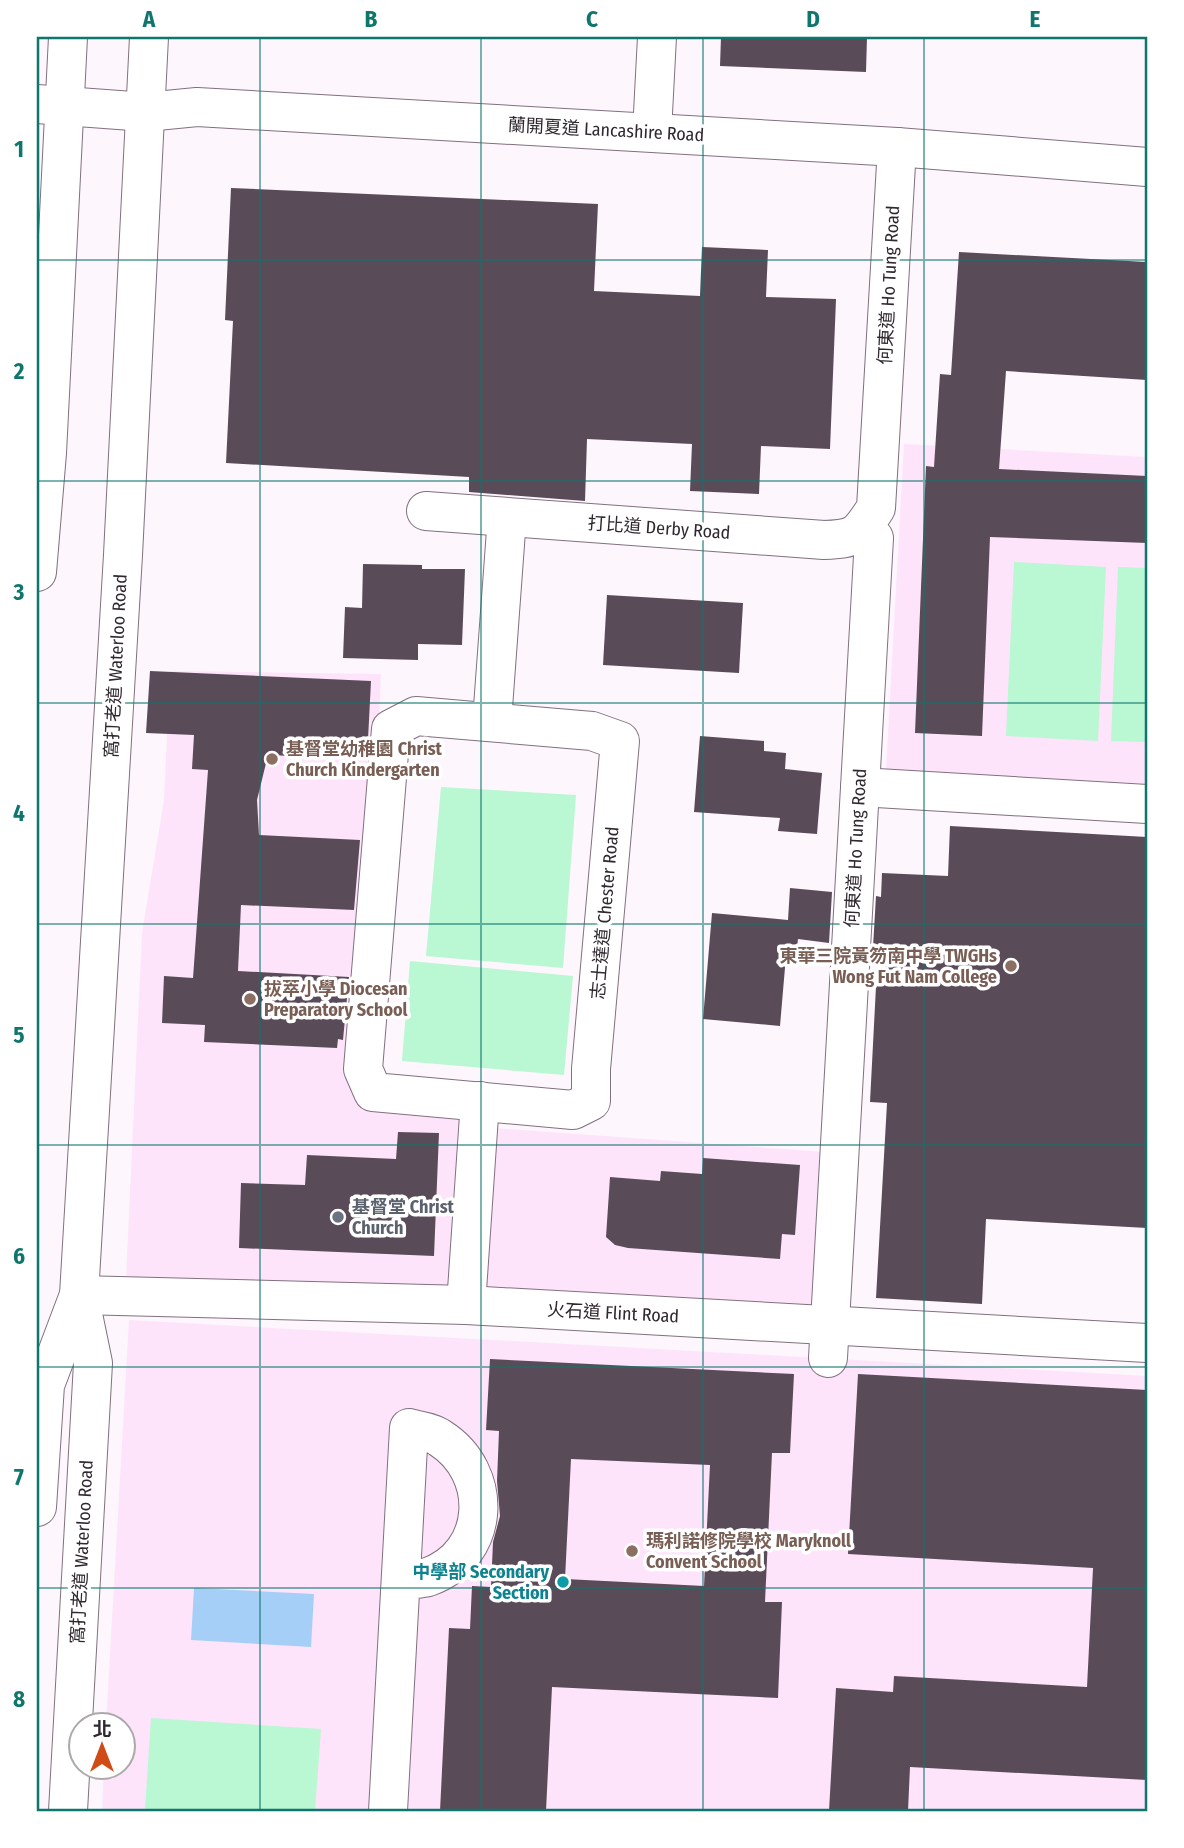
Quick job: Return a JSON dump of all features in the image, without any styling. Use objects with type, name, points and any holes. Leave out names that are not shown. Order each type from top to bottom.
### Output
[{"type":"main road","points":[[37,572],[47,453],[51,105],[68,37]]},
{"type":"main road","name":"窩打老道 Waterloo Road","points":[[68,1811],[93,1363],[79,1295],[123,555],[149,37]]},
{"type":"main road","points":[[652,132],[657,37]]},
{"type":"main road","name":"蘭開夏道 Lancashire Road","points":[[51,105],[146,112],[197,107],[652,132],[897,147],[1147,167]]},
{"type":"main road","name":"何東道 Ho Tung Road","points":[[828,1342],[897,147]]},
{"type":"main road","name":"打比道 Derby Road","points":[[426,512],[824,540],[847,539],[875,523]]},
{"type":"main road","points":[[492,721],[507,516]]},
{"type":"main road","name":"志士達道 Chester Road","points":[[416,716],[592,731],[620,741],[592,1056],[591,1101],[573,1110],[480,1101],[373,1092],[363,1069],[391,729],[416,716]]},
{"type":"main road","points":[[860,787],[1147,804]]},
{"type":"main road","points":[[466,1305],[480,1101]]},
{"type":"main road","name":"窩打老道 Waterloo Road","points":[[37,1507],[41,1384],[79,1295]]},
{"type":"main road","name":"火石道 Flint Road","points":[[79,1295],[466,1305],[828,1342],[922,1330],[1147,1343]]},
{"type":"main road","points":[[388,1811],[401,1581]]},
{"type":"shaded area","points":[[904,444],[1147,457],[1147,784],[886,770]]},
{"type":"shaded area","name":"拔萃小學 Diocesan Preparatory School","points":[[170,671],[381,674],[376,807],[356,1064],[471,1103],[456,1289],[126,1279],[142,933],[164,800]]},
{"type":"shaded area","points":[[494,1128],[825,1152],[812,1311],[480,1293]]},
{"type":"shaded area","name":"瑪利諾修院學校 Maryknoll Convent School","points":[[129,1320],[1147,1376],[1147,1811],[102,1811],[103,1782],[136,1782],[136,1712],[107,1712]]},
{"type":"green space","points":[[1014,562],[1106,567],[1098,741],[1006,736]]},
{"type":"green space","points":[[1118,567],[1147,568],[1147,742],[1111,741]]},
{"type":"green space","points":[[441,787],[576,795],[563,968],[426,956]]},
{"type":"green space","points":[[410,961],[573,976],[564,1075],[402,1061]]},
{"type":"green space","points":[[151,1718],[321,1729],[315,1811],[145,1809]]},
{"type":"water","points":[[194,1588],[314,1594],[311,1647],[191,1640]]},
{"type":"building","points":[[721,37],[867,37],[866,72],[720,66]]},
{"type":"building","points":[[231,188],[598,204],[594,291],[700,296],[702,247],[768,250],[766,297],[836,299],[830,449],[761,446],[759,494],[690,491],[692,444],[587,439],[585,501],[469,492],[469,477],[226,463],[233,321],[225,320]]},
{"type":"building","points":[[959,252],[1147,262],[1147,380],[1006,371],[999,469],[1147,476],[1147,543],[990,537],[982,736],[915,733],[926,466],[934,467],[940,374],[951,375]]},
{"type":"building","points":[[363,564],[422,565],[422,569],[465,569],[462,645],[418,644],[418,660],[343,658],[345,607],[362,608]]},
{"type":"building","points":[[607,595],[743,603],[739,673],[603,665]]},
{"type":"building","points":[[150,671],[371,681],[367,759],[268,755],[257,800],[259,835],[360,840],[354,910],[241,905],[238,971],[349,977],[343,1040],[338,1039],[337,1048],[204,1042],[205,1025],[162,1023],[164,976],[193,978],[208,770],[192,769],[194,735],[146,733]]},
{"type":"building","points":[[700,736],[764,741],[764,751],[786,753],[785,769],[822,773],[817,834],[778,831],[780,818],[694,812]]},
{"type":"building","name":"東華三院黃笏南中學 TWGHs Wong Fut Nam College","points":[[950,826],[1147,837],[1147,1228],[986,1219],[982,1304],[876,1298],[887,1103],[870,1102],[878,948],[873,947],[876,896],[881,897],[882,873],[948,876]]},
{"type":"building","points":[[790,888],[832,892],[829,943],[798,939],[796,956],[786,956],[780,1026],[703,1019],[712,913],[788,920]]},
{"type":"building","name":"基督堂 Christ Church","points":[[398,1132],[439,1133],[434,1256],[239,1248],[241,1183],[305,1185],[307,1155],[396,1159]]},
{"type":"building","points":[[703,1158],[800,1165],[795,1235],[782,1234],[780,1259],[628,1248],[615,1245],[606,1237],[610,1177],[660,1181],[661,1171],[702,1174]]},
{"type":"building","name":"中學部 Secondary Section","points":[[490,1359],[794,1374],[790,1453],[772,1453],[765,1602],[782,1602],[778,1698],[552,1687],[546,1811],[440,1811],[449,1628],[470,1629],[472,1586],[491,1587],[493,1542],[500,1516],[497,1481],[499,1431],[486,1430]],"holes":[[[571,1459],[710,1465],[704,1586],[565,1579]]]},
{"type":"building","points":[[858,1374],[1147,1390],[1147,1780],[910,1767],[908,1811],[829,1811],[836,1688],[893,1692],[894,1676],[1087,1687],[1093,1568],[848,1554]]},
{"type":"place","name":"基督堂幼稚園 Christ Church Kindergarten","points":[[272,759]]},
{"type":"place","name":"東華三院黃笏南中學 TWGHs Wong Fut Nam College","points":[[1011,966]]},
{"type":"place","name":"拔萃小學 Diocesan Preparatory School","points":[[250,999]]},
{"type":"place","name":"基督堂 Christ Church","points":[[338,1217]]},
{"type":"place","name":"瑪利諾修院學校 Maryknoll Convent School","points":[[632,1551]]},
{"type":"place","name":"中學部 Secondary Section","points":[[563,1582]]}]
